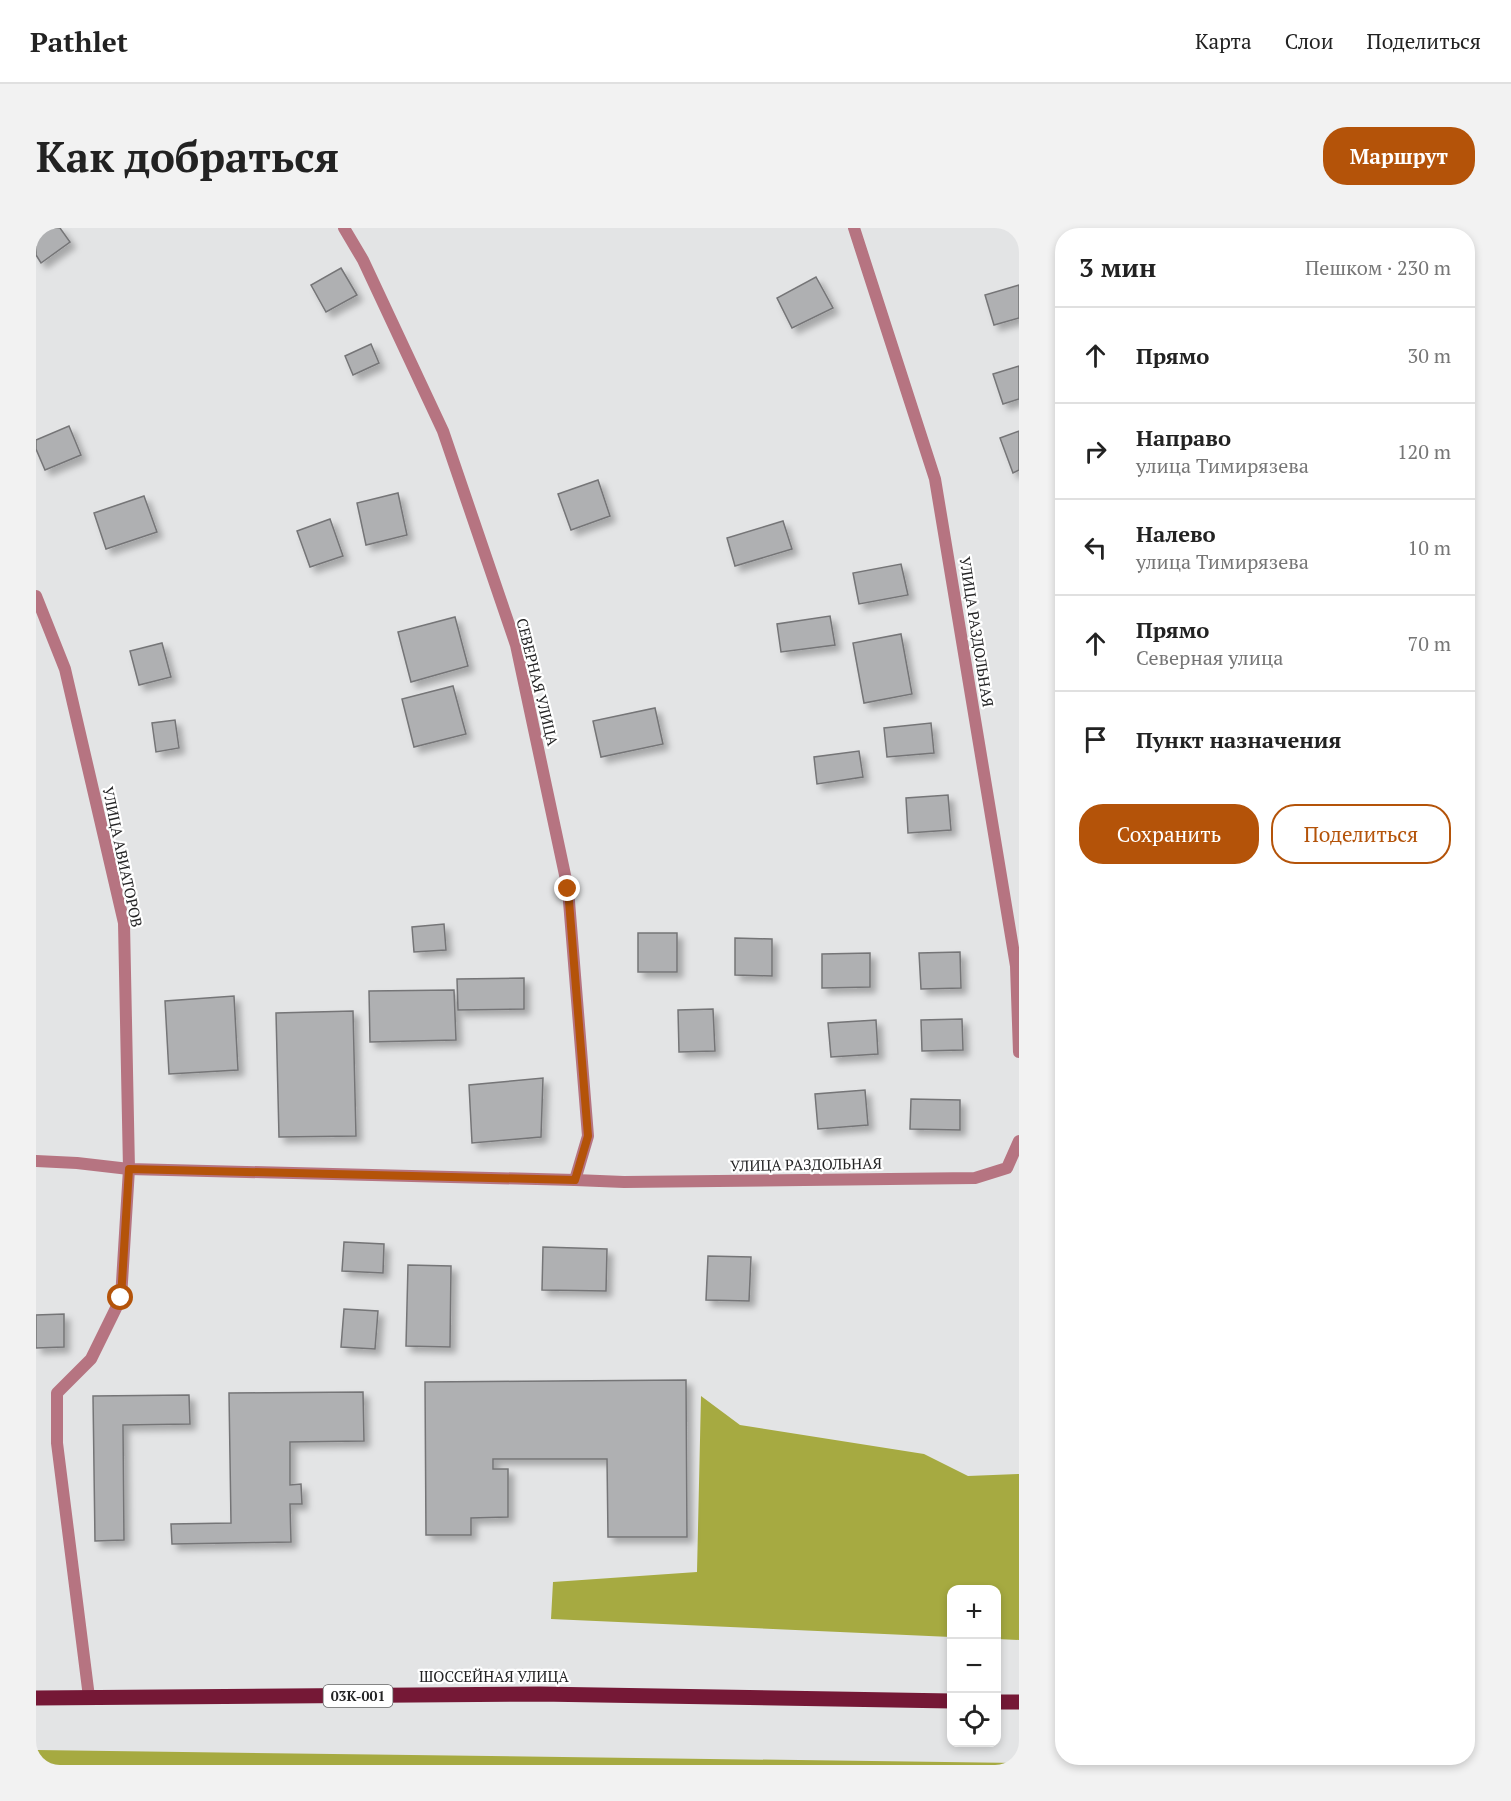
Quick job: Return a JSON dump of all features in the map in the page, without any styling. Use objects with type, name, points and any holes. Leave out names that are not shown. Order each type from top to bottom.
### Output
[{"type":"main road","name":"ШОССЕЙНАЯ УЛИЦА","points":[[36,1698],[539,1694],[947,1701]]},
{"type":"main road","points":[[1001,1702],[1019,1702]]},
{"type":"street","name":"СЕВЕРНАЯ УЛИЦА","points":[[344,228],[363,260],[443,431],[516,645],[568,889],[588,1136],[575,1180]]},
{"type":"street","name":"УЛИЦА РАЗДОЛЬНАЯ","points":[[854,228],[935,480],[1016,966],[1019,1052]]},
{"type":"street","name":"УЛИЦА АВИАТОРОВ","points":[[36,596],[65,669],[124,923],[129,1169],[121,1298],[91,1359],[57,1393],[57,1443],[89,1697]]},
{"type":"street","name":"УЛИЦА РАЗДОЛЬНАЯ","points":[[36,1161],[129,1169],[624,1182],[975,1178],[1006,1168],[1019,1141]]},
{"type":"shaded area","points":[[701,1396],[740,1425],[924,1454],[968,1476],[1019,1474],[1019,1640],[1001,1639],[1001,1585],[947,1585],[947,1637],[551,1619],[553,1582],[697,1572]]},
{"type":"shaded area","points":[[36,1750],[1019,1763],[1019,1765],[36,1765]]},
{"type":"building","points":[[36,228],[60,228],[70,242],[41,263],[36,255]]},
{"type":"building","points":[[341,268],[357,295],[326,312],[311,285]]},
{"type":"building","points":[[816,277],[833,308],[792,328],[777,298]]},
{"type":"building","points":[[1019,285],[1019,318],[994,325],[985,295]]},
{"type":"building","points":[[371,344],[379,363],[353,375],[345,356]]},
{"type":"building","points":[[1019,366],[1019,399],[1003,404],[993,374]]},
{"type":"building","points":[[69,426],[81,455],[45,470],[36,449],[36,440]]},
{"type":"building","points":[[1019,431],[1019,470],[1013,473],[1000,438]]},
{"type":"building","points":[[598,480],[610,516],[571,530],[558,494]]},
{"type":"building","points":[[398,493],[407,535],[366,545],[357,503]]},
{"type":"building","points":[[144,496],[157,532],[106,549],[94,513]]},
{"type":"building","points":[[330,519],[343,556],[310,567],[297,531]]},
{"type":"building","points":[[783,521],[792,549],[735,566],[727,538]]},
{"type":"building","points":[[901,564],[908,595],[859,604],[853,573]]},
{"type":"building","points":[[830,616],[835,645],[781,652],[777,624]]},
{"type":"building","points":[[455,617],[468,666],[411,682],[398,632]]},
{"type":"building","points":[[901,634],[912,694],[864,703],[853,643]]},
{"type":"building","points":[[162,643],[171,677],[139,685],[130,651]]},
{"type":"building","points":[[453,686],[466,734],[414,747],[402,699]]},
{"type":"building","points":[[655,708],[663,744],[601,757],[593,721]]},
{"type":"building","points":[[175,720],[179,748],[156,752],[152,723]]},
{"type":"building","points":[[931,723],[934,753],[887,757],[884,728]]},
{"type":"building","points":[[859,751],[863,777],[817,784],[814,757]]},
{"type":"building","points":[[948,795],[951,830],[908,833],[906,798]]},
{"type":"building","points":[[444,924],[446,950],[414,952],[412,927]]},
{"type":"building","points":[[638,933],[677,933],[677,972],[638,972]]},
{"type":"building","points":[[735,938],[772,939],[772,976],[735,975]]},
{"type":"building","points":[[960,952],[961,988],[921,989],[919,953]]},
{"type":"building","points":[[870,953],[870,987],[822,988],[822,954]]},
{"type":"building","points":[[524,978],[524,1009],[458,1010],[457,979]]},
{"type":"building","points":[[454,990],[456,1040],[370,1042],[369,991]]},
{"type":"building","points":[[234,996],[238,1070],[169,1074],[165,1001]]},
{"type":"building","points":[[713,1009],[715,1051],[679,1052],[678,1010]]},
{"type":"building","points":[[353,1011],[356,1136],[279,1137],[276,1013]]},
{"type":"building","points":[[962,1019],[963,1050],[922,1051],[921,1020]]},
{"type":"building","points":[[876,1020],[878,1054],[831,1057],[828,1023]]},
{"type":"building","points":[[543,1078],[541,1137],[472,1143],[469,1085]]},
{"type":"building","points":[[865,1090],[868,1125],[818,1129],[815,1094]]},
{"type":"building","points":[[911,1099],[960,1100],[960,1130],[910,1129]]},
{"type":"building","points":[[344,1242],[384,1244],[383,1273],[342,1271]]},
{"type":"building","points":[[543,1247],[607,1249],[606,1291],[542,1290]]},
{"type":"building","points":[[708,1256],[751,1257],[749,1301],[706,1300]]},
{"type":"building","points":[[408,1265],[451,1266],[450,1347],[406,1346]]},
{"type":"building","points":[[344,1309],[378,1311],[375,1349],[341,1347]]},
{"type":"building","points":[[64,1314],[64,1347],[36,1348],[36,1315]]},
{"type":"building","points":[[686,1380],[687,1537],[608,1537],[607,1459],[493,1459],[493,1469],[508,1469],[508,1517],[471,1518],[471,1535],[426,1535],[425,1382]]},
{"type":"building","points":[[363,1392],[364,1441],[290,1442],[290,1485],[301,1484],[302,1504],[290,1504],[291,1542],[172,1544],[171,1524],[231,1523],[229,1393]]},
{"type":"building","points":[[189,1395],[190,1424],[123,1425],[124,1540],[95,1541],[93,1396]]},
{"type":"route","points":[[121,1298],[129,1169],[575,1180],[588,1136],[568,889]]}]
